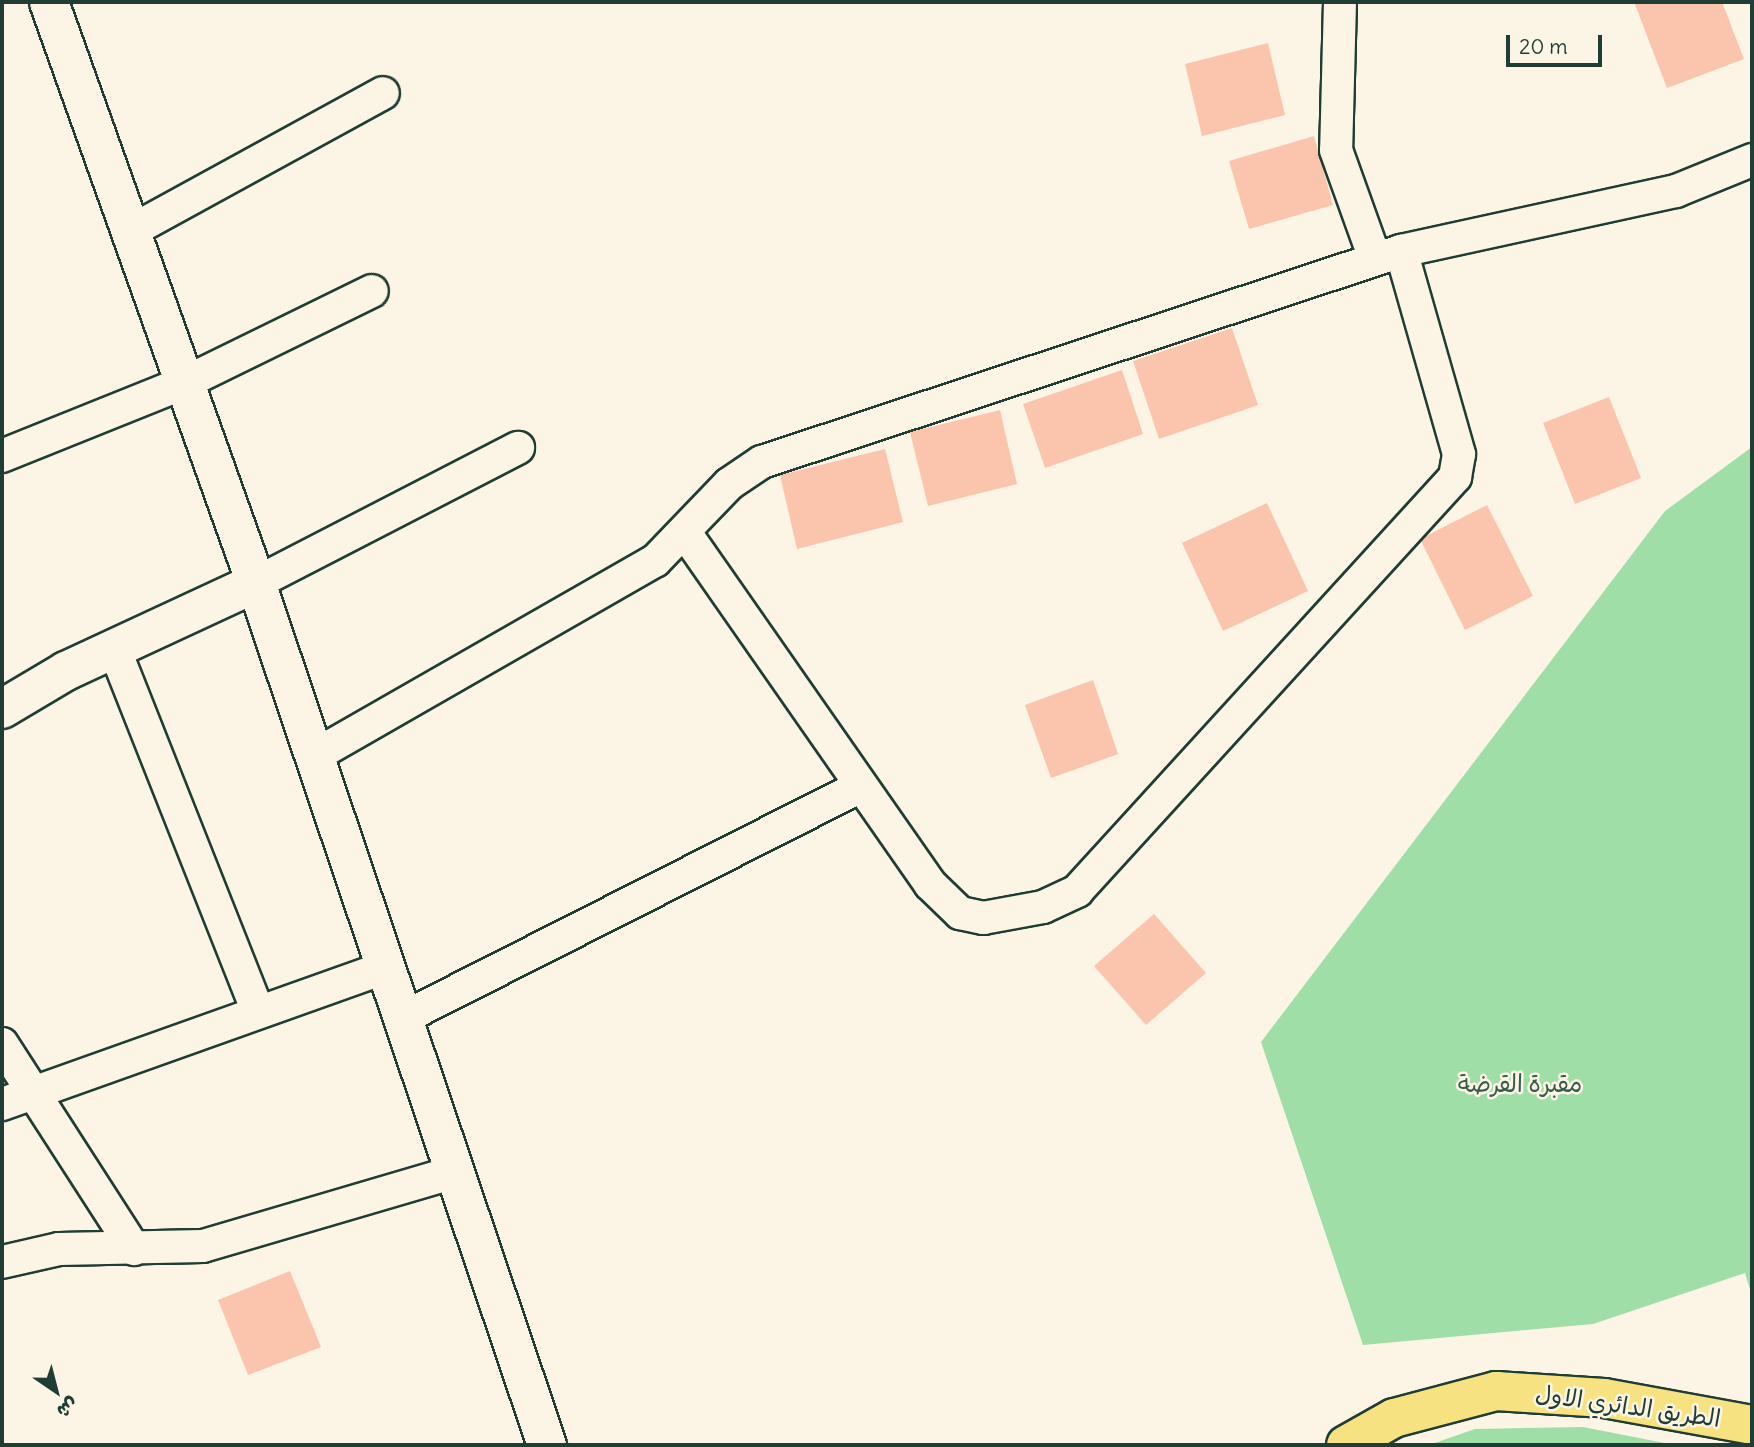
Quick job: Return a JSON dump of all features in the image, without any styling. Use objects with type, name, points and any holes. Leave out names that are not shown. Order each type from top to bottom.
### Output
[{"type":"main road","name":"الطريق الدائري الاول","points":[[1346,1445],[1394,1418],[1496,1391],[1604,1398],[1752,1425]]},
{"type":"street","points":[[48,2],[256,583],[547,1445]]},
{"type":"street","points":[[686,534],[930,884],[960,913],[983,918],[1043,907],[1077,891],[1455,477],[1459,454],[1388,255],[1336,150],[1340,2]]},
{"type":"street","points":[[131,231],[383,93]]},
{"type":"street","points":[[314,757],[655,561],[686,534],[729,484],[762,462],[1388,255],[1676,191],[1752,160]]},
{"type":"street","points":[[2,456],[184,383],[372,291]]},
{"type":"street","points":[[2,709],[114,649],[256,583],[518,448]]},
{"type":"street","points":[[114,649],[257,1010]]},
{"type":"street","points":[[403,1018],[861,786]]},
{"type":"street","points":[[2,1104],[257,1010],[386,967]]},
{"type":"street","points":[[2,1044],[134,1249]]},
{"type":"street","points":[[2,1262],[60,1249],[134,1249],[230,1241],[454,1172]]},
{"type":"green space","name":"مقبرة القرضة","points":[[1752,447],[1752,1296],[1745,1273],[1593,1324],[1363,1345],[1261,1042],[1665,511]]},
{"type":"green space","points":[[1583,1427],[1675,1445],[1429,1445],[1475,1429]]},
{"type":"building","points":[[1634,2],[1722,2],[1744,59],[1667,88]]},
{"type":"building","points":[[1268,43],[1285,115],[1202,136],[1185,64]]},
{"type":"building","points":[[1314,136],[1333,205],[1249,229],[1229,161]]},
{"type":"building","points":[[1232,328],[1258,405],[1159,439],[1133,361]]},
{"type":"building","points":[[1122,370],[1143,434],[1045,468],[1023,404]]},
{"type":"building","points":[[1609,397],[1641,478],[1575,504],[1543,423]]},
{"type":"building","points":[[1000,410],[1017,484],[928,506],[910,432]]},
{"type":"building","points":[[885,449],[903,522],[797,549],[780,475]]},
{"type":"building","points":[[1267,503],[1308,591],[1223,631],[1182,543]]},
{"type":"building","points":[[1487,505],[1533,596],[1465,630],[1420,539]]},
{"type":"building","points":[[1093,680],[1118,754],[1051,778],[1025,705]]},
{"type":"building","points":[[1154,914],[1206,973],[1146,1025],[1094,966]]},
{"type":"building","points":[[290,1271],[321,1347],[248,1375],[218,1300]]}]
